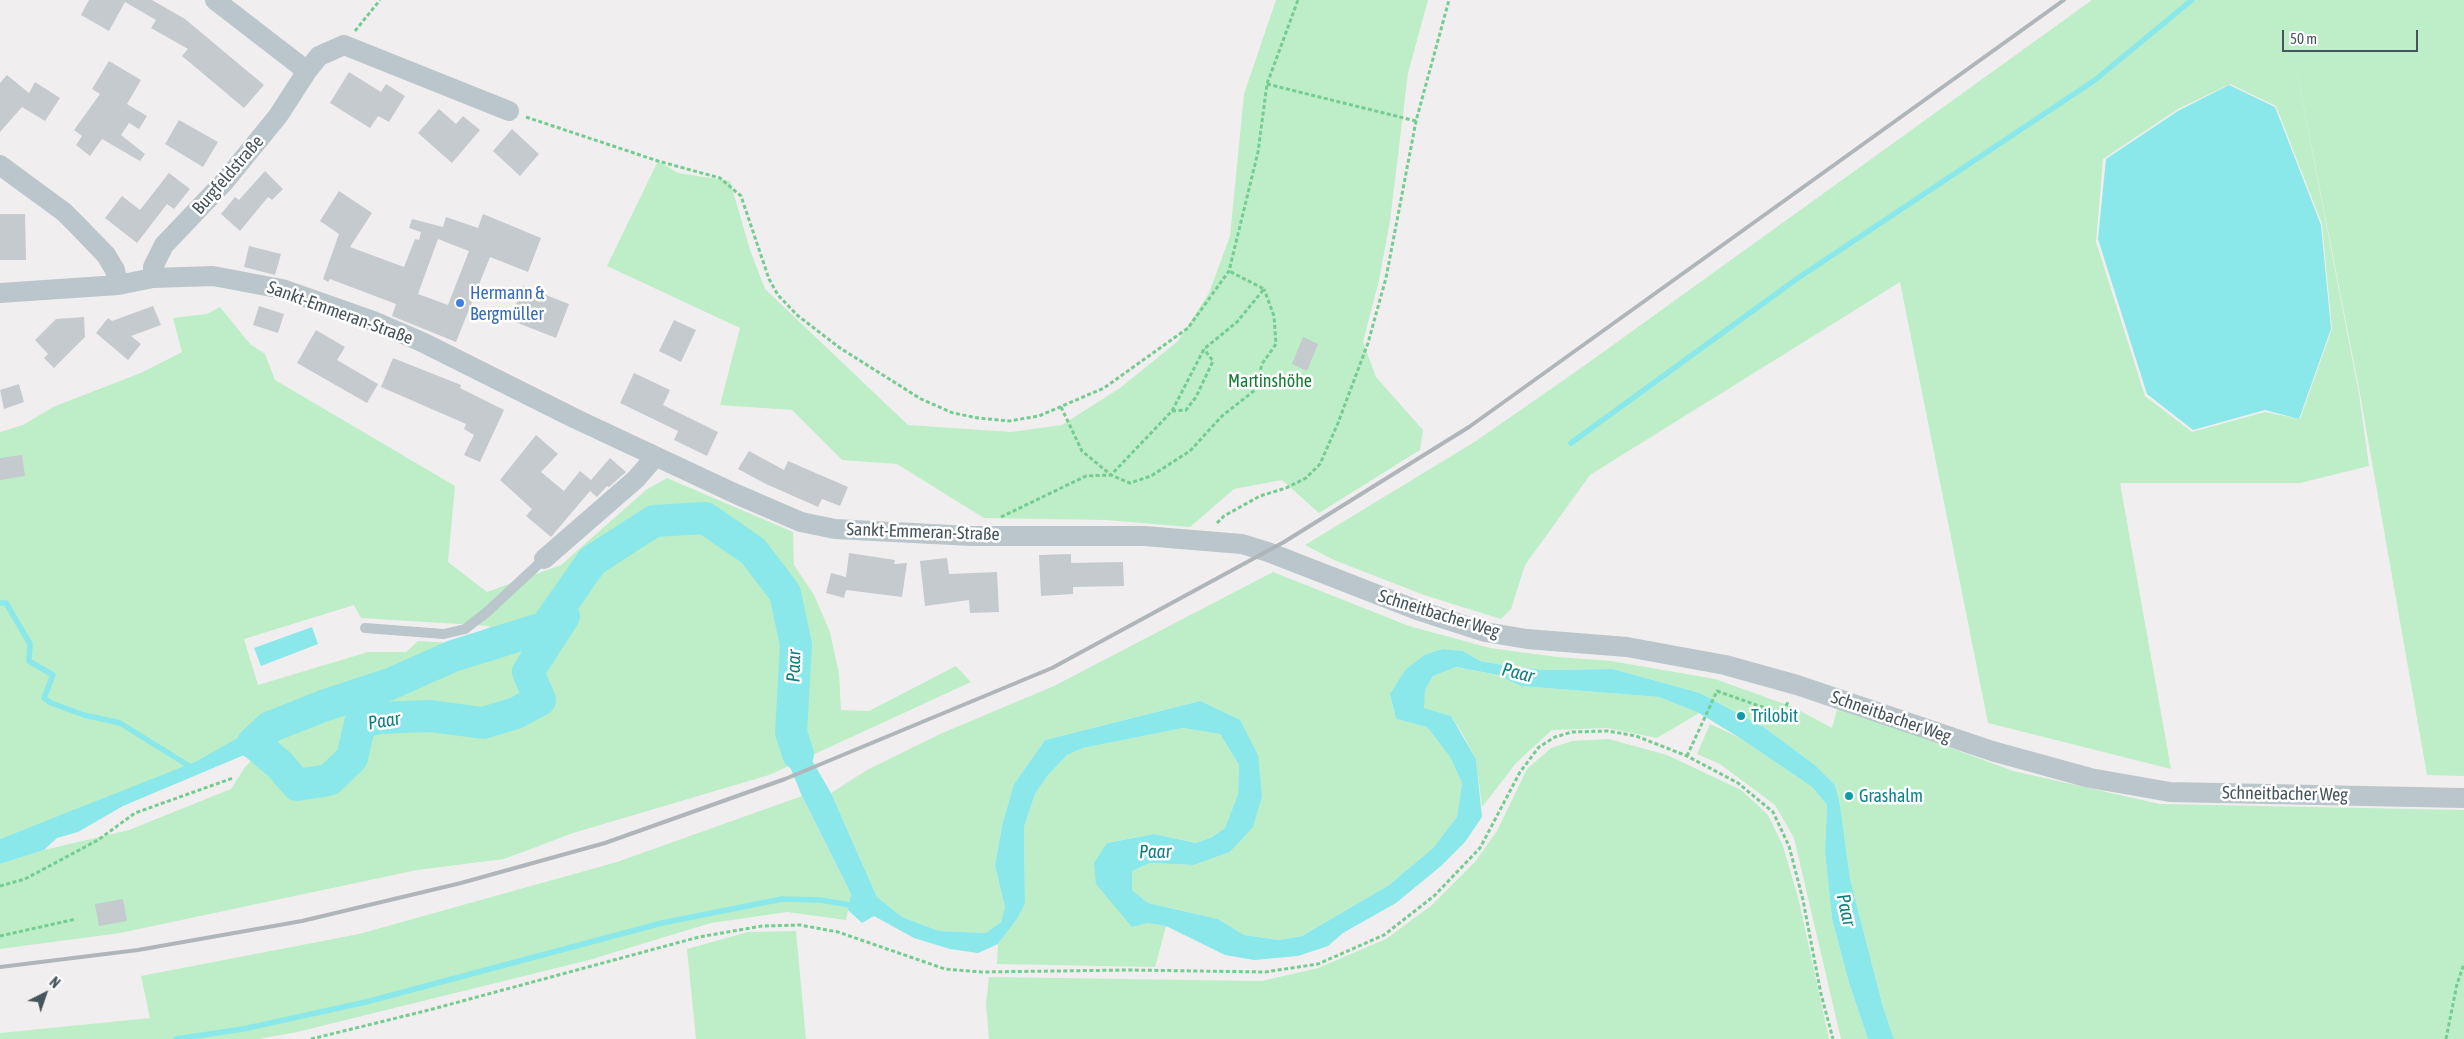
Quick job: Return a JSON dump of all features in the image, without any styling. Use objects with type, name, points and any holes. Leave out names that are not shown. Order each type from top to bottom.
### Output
[{"type":"street","points":[[215,0],[307,71]]},
{"type":"street","points":[[344,45],[509,111]]},
{"type":"street","name":"Burgfeldstraße","points":[[153,278],[153,267],[164,245],[225,181],[278,116],[307,71],[320,56],[344,45]]},
{"type":"street","points":[[0,165],[64,212],[77,225],[106,255],[115,270],[118,285]]},
{"type":"street","name":"Sankt-Emmeran-Straße","points":[[0,293],[118,285],[153,278],[213,276],[250,282],[282,289],[373,321],[465,362],[655,457],[801,522],[835,529],[971,536],[1144,536],[1204,539],[1242,544],[1268,552],[1327,576]]},
{"type":"street","points":[[544,559],[636,480],[655,457]]},
{"type":"street","name":"Schneitbacher Weg","points":[[1327,576],[1418,610],[1485,632],[1527,639],[1627,647],[1725,665],[1797,685],[1992,751],[2090,778],[2170,792],[2464,798]]},
{"type":"lane","points":[[364,628],[444,634],[465,629],[487,612],[544,559]]},
{"type":"path","points":[[344,45],[380,0]]},
{"type":"path","points":[[509,111],[658,160],[720,178],[741,196],[769,279],[778,295],[797,314],[840,348],[921,399],[953,413],[1009,421],[1039,416],[1104,388],[1188,328],[1228,271],[1258,152],[1267,84],[1298,0]]},
{"type":"path","points":[[1204,539],[1224,516],[1260,496],[1286,488],[1306,478],[1320,464],[1350,395],[1371,334],[1386,278],[1416,122],[1449,0]]},
{"type":"path","points":[[1267,84],[1416,122]]},
{"type":"path","points":[[1061,407],[1082,451],[1111,475],[1130,483],[1151,476],[1190,451],[1222,416],[1255,390],[1262,364],[1276,344],[1274,316],[1264,289],[1228,271]]},
{"type":"path","points":[[971,536],[1009,511],[1086,476],[1111,475],[1172,411],[1204,349],[1237,322],[1264,289]]},
{"type":"path","points":[[1172,411],[1186,410],[1196,397],[1213,361],[1204,349]]},
{"type":"path","points":[[1687,756],[1718,691],[1782,714],[1797,685]]},
{"type":"path","points":[[312,1039],[429,1010],[699,937],[762,926],[800,924],[838,932],[945,969],[981,972],[1129,970],[1265,972],[1318,964],[1384,935],[1434,896],[1480,848],[1520,772],[1539,747],[1555,737],[1572,732],[1608,731],[1636,736],[1687,756],[1738,783],[1772,812],[1789,846],[1803,900],[1821,994],[1833,1039]]},
{"type":"path","points":[[0,886],[25,879],[98,840],[135,813],[233,778]]},
{"type":"path","points":[[0,936],[76,919]]},
{"type":"path","points":[[2446,1039],[2457,984],[2464,964]]},
{"type":"green space","name":"Martinshöhe","points":[[1276,0],[1428,0],[1408,73],[1390,221],[1379,280],[1363,342],[1376,377],[1423,430],[1420,450],[1319,513],[1282,480],[1234,489],[1190,527],[1106,520],[984,518],[897,464],[842,460],[792,410],[720,405],[740,328],[607,266],[658,161],[678,173],[730,181],[750,250],[765,289],[908,425],[1011,432],[1062,425],[1120,388],[1178,341],[1209,293],[1230,236],[1244,94]]},
{"type":"green space","points":[[2092,0],[2464,0],[2464,776],[2427,775],[2360,394],[2289,31],[2359,394],[2369,466],[2300,483],[2120,483],[2171,769],[1988,723],[1900,282],[1590,475],[1525,565],[1511,609],[1501,619],[1424,595],[1334,560],[1305,545],[1476,441],[1581,368]],"holes":[[[2230,84],[2276,106],[2322,224],[2332,329],[2300,419],[2265,412],[2192,432],[2145,396],[2096,242],[2103,159],[2178,109]]]},
{"type":"green space","points":[[220,307],[250,344],[265,354],[275,380],[455,486],[448,562],[487,592],[561,565],[646,490],[667,478],[793,532],[794,565],[814,595],[830,632],[839,674],[841,710],[869,711],[956,666],[971,682],[769,775],[573,833],[504,859],[417,870],[120,933],[0,949],[0,864],[44,850],[129,830],[231,789],[245,767],[265,747],[270,735],[0,839],[0,432],[23,425],[53,407],[143,372],[182,352],[173,318],[207,314]],"holes":[[[354,605],[361,618],[491,626],[468,639],[449,643],[418,641],[406,652],[368,652],[258,685],[244,639]]]},
{"type":"green space","points":[[1273,572],[1409,626],[1490,648],[1557,657],[1611,661],[1715,679],[1793,707],[1832,728],[1838,706],[2013,771],[2160,804],[2464,810],[2464,1039],[1894,1039],[1883,1007],[1850,879],[1840,804],[1835,785],[1815,765],[1765,728],[1700,693],[1613,669],[1544,670],[1509,666],[1480,661],[1463,651],[1442,649],[1424,655],[1405,670],[1390,695],[1396,719],[1427,727],[1450,757],[1462,783],[1457,817],[1433,848],[1389,885],[1302,936],[1279,940],[1244,935],[1218,919],[1148,903],[1132,890],[1132,871],[1150,863],[1194,865],[1230,852],[1253,826],[1262,797],[1200,701],[1045,740],[1014,784],[1002,825],[995,866],[1005,907],[1001,922],[987,933],[939,931],[902,917],[877,897],[831,793],[867,770],[940,734],[1054,686]]},
{"type":"green space","points":[[1455,667],[1498,675],[1522,686],[1659,697],[1699,713],[1657,738],[1607,728],[1552,730],[1517,762],[1482,807],[1476,759],[1461,731],[1451,716],[1423,708],[1425,690],[1433,676]]},
{"type":"green space","points":[[1710,724],[1740,738],[1812,787],[1827,805],[1825,852],[1832,919],[1849,983],[1868,1039],[1841,1039],[1794,838],[1775,805],[1720,764],[1697,754]]},
{"type":"green space","points":[[1183,728],[1220,734],[1239,765],[1238,794],[1225,828],[1212,837],[1196,843],[1154,834],[1107,843],[1147,923],[1166,926],[1155,967],[997,964],[998,944],[1017,919],[1025,904],[1024,827],[1035,794],[1048,775],[1067,755],[1083,748]]},
{"type":"green space","points":[[1609,739],[1667,755],[1741,790],[1768,815],[1783,846],[1799,901],[1829,1039],[989,1039],[986,1004],[989,977],[1262,981],[1318,968],[1386,939],[1432,905],[1475,862],[1497,831],[1527,769],[1551,748],[1572,741]]},
{"type":"green space","points":[[802,796],[851,894],[846,920],[787,912],[711,923],[589,960],[297,1032],[258,1039],[0,1039],[0,1033],[150,1018],[141,976],[359,934],[617,862]]},
{"type":"green space","points":[[796,931],[806,1039],[696,1039],[687,949],[748,932]]},
{"type":"water","points":[[2229,85],[2275,107],[2321,225],[2331,329],[2299,419],[2265,410],[2193,430],[2147,394],[2098,239],[2106,159],[2178,111]]},
{"type":"water","points":[[312,627],[318,644],[261,666],[254,648]]},
{"type":"water","points":[[1442,649],[1463,651],[1480,661],[1509,666],[1544,670],[1613,669],[1700,693],[1765,728],[1815,765],[1835,785],[1840,804],[1850,879],[1883,1007],[1894,1039],[1868,1039],[1849,983],[1832,919],[1825,852],[1827,805],[1812,787],[1740,738],[1699,713],[1659,697],[1521,686],[1498,675],[1456,667],[1433,676],[1425,690],[1424,708],[1451,716],[1476,759],[1482,817],[1465,842],[1441,866],[1396,903],[1343,933],[1328,946],[1298,956],[1254,960],[1225,955],[1166,926],[1147,923],[1132,927],[1096,884],[1094,863],[1107,843],[1154,834],[1196,843],[1212,837],[1225,828],[1238,794],[1239,765],[1220,734],[1183,728],[1083,748],[1067,755],[1048,775],[1035,794],[1024,827],[1025,904],[1017,919],[998,944],[978,953],[950,949],[914,938],[874,916],[862,923],[848,910],[851,894],[802,796],[781,745],[783,710],[797,713],[806,750],[831,793],[877,897],[902,917],[939,931],[986,933],[1001,922],[1005,907],[995,866],[1002,825],[1014,784],[1045,740],[1200,701],[1240,720],[1258,755],[1262,797],[1253,827],[1230,852],[1194,865],[1150,863],[1132,871],[1132,890],[1148,903],[1218,919],[1244,935],[1279,940],[1302,936],[1389,885],[1433,848],[1457,817],[1462,783],[1450,757],[1427,727],[1396,719],[1390,694],[1405,670],[1424,655]]},
{"type":"water","points":[[282,707],[294,726],[270,735],[256,750],[123,806],[78,832],[57,838],[44,850],[0,864],[0,839],[195,762],[259,726]]},
{"type":"building","points":[[89,0],[152,0],[185,19],[264,85],[244,108],[182,56],[188,49],[151,28],[156,20],[125,2],[109,31],[81,15]]},
{"type":"building","points":[[109,61],[141,80],[127,104],[147,116],[139,129],[129,123],[121,135],[145,154],[140,161],[102,139],[90,156],[76,145],[82,136],[74,130],[100,94],[92,89]]},
{"type":"building","points":[[349,72],[381,92],[386,84],[405,96],[389,122],[378,116],[370,128],[330,103]]},
{"type":"building","points":[[7,75],[29,93],[35,82],[60,98],[45,121],[22,107],[0,132],[0,83]]},
{"type":"building","points":[[439,109],[456,124],[463,116],[480,130],[452,163],[418,133]]},
{"type":"building","points":[[179,120],[218,142],[203,167],[165,144]]},
{"type":"building","points":[[512,129],[539,154],[520,176],[493,151]]},
{"type":"building","points":[[265,171],[283,189],[272,200],[268,197],[240,231],[221,214],[235,197],[239,200]]},
{"type":"building","points":[[169,173],[190,189],[174,209],[167,204],[137,243],[105,218],[122,196],[140,210]]},
{"type":"building","points":[[339,191],[372,213],[350,247],[404,267],[415,239],[419,240],[421,232],[409,228],[412,219],[443,227],[446,217],[478,228],[483,214],[541,238],[528,272],[490,257],[456,342],[392,316],[396,304],[330,279],[328,282],[323,279],[339,234],[320,221]],"holes":[[[438,239],[469,251],[448,305],[418,294]]]},
{"type":"building","points":[[0,214],[25,214],[26,260],[0,260]]},
{"type":"building","points":[[249,246],[281,254],[275,275],[244,267]]},
{"type":"building","points":[[523,286],[569,304],[556,338],[510,320]]},
{"type":"building","points":[[153,306],[161,325],[131,336],[141,344],[128,360],[96,333],[108,318],[112,321]]},
{"type":"building","points":[[259,306],[284,314],[278,333],[253,325]]},
{"type":"building","points":[[84,317],[85,337],[54,368],[44,358],[48,354],[35,340],[56,319]]},
{"type":"building","points":[[674,320],[696,330],[681,362],[659,351]]},
{"type":"building","points":[[316,330],[345,347],[337,360],[378,384],[367,403],[297,363]]},
{"type":"building","points":[[1303,337],[1318,344],[1307,371],[1292,364]]},
{"type":"building","points":[[393,358],[461,385],[460,388],[504,410],[480,462],[464,455],[474,435],[464,429],[466,424],[381,387]]},
{"type":"building","points":[[634,373],[670,390],[663,405],[718,432],[707,456],[674,440],[678,431],[620,403]]},
{"type":"building","points":[[19,384],[24,402],[4,409],[0,390]]},
{"type":"building","points":[[536,435],[558,454],[541,472],[564,491],[580,471],[591,480],[610,458],[626,472],[609,487],[607,486],[597,497],[590,491],[551,537],[526,516],[532,509],[500,480]]},
{"type":"building","points":[[749,451],[784,470],[788,461],[848,487],[840,506],[822,499],[818,507],[766,484],[738,469]]},
{"type":"building","points":[[22,455],[25,476],[0,480],[0,458]]},
{"type":"building","points":[[849,553],[895,560],[894,564],[907,563],[902,597],[846,590],[844,598],[826,593],[831,573],[846,577]]},
{"type":"building","points":[[1071,554],[1071,563],[1123,562],[1124,586],[1073,587],[1073,594],[1041,596],[1039,555]]},
{"type":"building","points":[[947,558],[949,574],[997,572],[999,612],[970,613],[969,600],[925,606],[920,561]]},
{"type":"building","points":[[123,899],[127,921],[99,926],[95,904]]},
{"type":"waterway","points":[[1571,443],[1798,278],[2095,80],[2192,0]]},
{"type":"waterway","name":"Paar","points":[[253,743],[270,727],[323,706],[390,684],[453,656],[546,627],[592,561],[654,521],[705,518],[753,551],[785,593],[796,645],[791,732],[798,754]]},
{"type":"waterway","points":[[0,603],[6,603],[30,644],[29,661],[53,675],[44,698],[51,703],[84,715],[120,723],[194,769]]},
{"type":"waterway","name":"Paar","points":[[254,743],[280,765],[297,785],[329,780],[352,758],[360,723],[379,718],[430,716],[483,723],[516,713],[540,700],[528,672],[564,616]]},
{"type":"waterway","points":[[176,1039],[243,1029],[366,1002],[662,923],[782,899],[820,900],[857,906]]},
{"type":"railway","points":[[0,967],[138,950],[302,921],[461,883],[605,843],[785,779],[1052,668],[1284,542],[1469,427],[2064,0]]},
{"type":"place","name":"Hermann & Bergmüller","points":[[460,303]]},
{"type":"place","name":"Trilobit","points":[[1741,716]]},
{"type":"place","name":"Grashalm","points":[[1849,796]]}]
